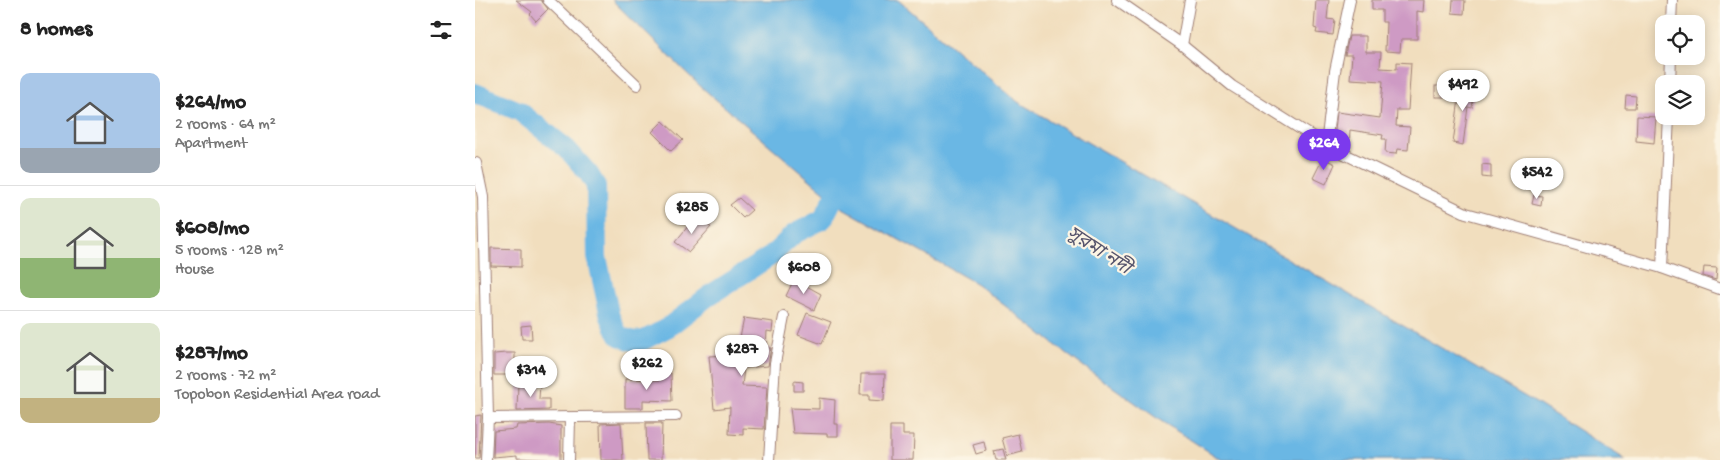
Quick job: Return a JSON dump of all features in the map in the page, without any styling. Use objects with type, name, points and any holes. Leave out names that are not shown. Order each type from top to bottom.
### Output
[{"type":"street","points":[[548,0],[637,85]]},
{"type":"street","points":[[1117,0],[1182,45],[1232,86],[1326,145],[1466,213],[1662,268],[1720,289]]},
{"type":"street","points":[[1182,45],[1190,0]]},
{"type":"street","points":[[1326,145],[1335,70],[1350,0]]},
{"type":"street","points":[[1671,15],[1672,0]]},
{"type":"street","points":[[1662,268],[1669,125]]},
{"type":"street","points":[[476,163],[483,197],[488,418],[486,460]]},
{"type":"street","points":[[769,460],[775,363],[784,318]]},
{"type":"street","points":[[488,418],[570,419],[676,416]]},
{"type":"street","points":[[569,460],[570,419]]},
{"type":"water","name":"সুরমা নদী","points":[[612,0],[898,0],[1018,102],[1536,403],[1626,460],[1222,460],[1161,421],[1076,361],[977,284],[843,208],[699,85]]},
{"type":"building","points":[[516,0],[541,0],[548,9],[536,21],[530,14],[532,12]]},
{"type":"building","points":[[1316,0],[1329,0],[1327,19],[1335,20],[1333,35],[1316,33],[1317,29],[1314,28]]},
{"type":"building","points":[[1372,0],[1424,0],[1423,12],[1417,11],[1417,39],[1401,39],[1400,52],[1385,51],[1386,22],[1382,22],[1382,10],[1372,10]]},
{"type":"building","points":[[1453,0],[1465,0],[1464,14],[1452,13]]},
{"type":"building","points":[[1349,36],[1366,36],[1366,52],[1381,52],[1380,68],[1397,69],[1397,62],[1411,63],[1408,110],[1397,110],[1396,126],[1410,127],[1408,150],[1397,149],[1396,154],[1385,153],[1386,139],[1382,139],[1383,135],[1350,130],[1349,149],[1334,139],[1337,112],[1380,118],[1383,81],[1350,79],[1352,55],[1345,55]]},
{"type":"building","points":[[1461,84],[1475,86],[1472,108],[1468,107],[1463,145],[1453,143]]},
{"type":"building","points":[[1435,86],[1444,86],[1444,97],[1435,97]]},
{"type":"building","points":[[1626,95],[1636,96],[1635,108],[1625,108]]},
{"type":"building","points":[[1637,116],[1655,117],[1654,143],[1636,141]]},
{"type":"building","points":[[663,121],[683,140],[671,151],[652,132]]},
{"type":"building","points":[[1323,158],[1335,164],[1326,184],[1313,178]]},
{"type":"building","points":[[1482,164],[1491,165],[1491,178],[1482,177]]},
{"type":"building","points":[[1534,195],[1542,196],[1541,206],[1532,204]]},
{"type":"building","points":[[739,198],[752,210],[743,218],[730,205]]},
{"type":"building","points":[[694,219],[711,227],[689,252],[675,242]]},
{"type":"building","points":[[491,248],[521,249],[521,267],[491,266]]},
{"type":"building","points":[[1704,267],[1717,268],[1716,280],[1703,276]]},
{"type":"building","points":[[794,279],[821,294],[814,310],[786,296]]},
{"type":"building","points":[[807,313],[831,322],[822,344],[798,335]]},
{"type":"building","points":[[744,318],[773,322],[772,332],[767,331],[766,348],[771,348],[768,366],[744,368],[742,386],[767,387],[764,429],[743,428],[743,435],[729,434],[730,407],[714,409],[709,356],[728,355],[730,337],[740,338]]},
{"type":"building","points":[[531,325],[532,339],[522,339],[521,326]]},
{"type":"building","points":[[515,353],[515,375],[494,375],[494,354]]},
{"type":"building","points":[[671,373],[672,401],[643,400],[643,408],[625,408],[625,379],[662,380],[662,374]]},
{"type":"building","points":[[861,374],[885,374],[884,401],[869,400],[869,395],[860,395]]},
{"type":"building","points":[[794,381],[803,382],[803,391],[794,391]]},
{"type":"building","points":[[518,383],[540,383],[539,399],[549,399],[549,410],[517,411]]},
{"type":"building","points":[[819,398],[835,400],[834,424],[838,424],[838,436],[793,433],[790,408],[819,409]]},
{"type":"building","points":[[481,415],[479,458],[475,458],[475,416]]},
{"type":"building","points":[[621,423],[623,460],[601,460],[600,424]]},
{"type":"building","points":[[646,423],[662,423],[661,460],[647,460]]},
{"type":"building","points":[[549,424],[561,426],[561,460],[517,458],[517,455],[493,457],[494,431],[516,429],[517,425]]},
{"type":"building","points":[[890,426],[903,426],[903,435],[914,435],[913,460],[890,460]]},
{"type":"building","points":[[1018,434],[1022,452],[1007,456],[1002,438]]},
{"type":"building","points":[[984,442],[986,451],[976,454],[973,445]]},
{"type":"building","points":[[1003,449],[1006,460],[996,460],[994,451]]},
{"type":"waterway","points":[[475,93],[519,111],[567,149],[589,174],[596,186],[597,257],[610,317],[619,336],[633,341],[644,340],[667,328],[710,295],[771,256],[794,234],[823,219],[845,176]]}]
